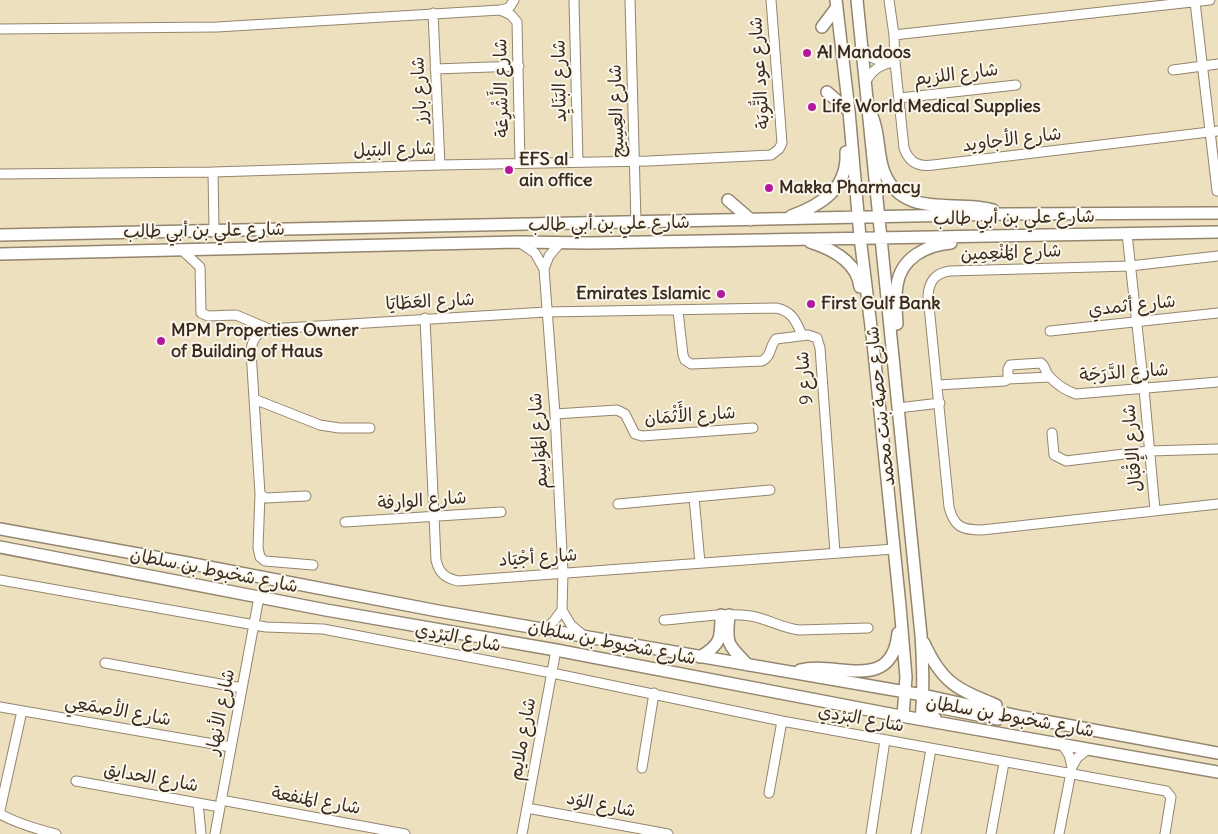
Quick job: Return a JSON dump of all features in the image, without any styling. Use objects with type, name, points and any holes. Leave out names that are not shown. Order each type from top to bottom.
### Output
[{"type":"main road","name":"شارع حصة بنت محمد","points":[[857,0],[920,636],[923,695],[920,719]]},
{"type":"main road","name":"شارع حصة بنت محمد","points":[[837,3],[900,606],[906,677],[903,716]]},
{"type":"main road","points":[[822,27],[837,3]]},
{"type":"main road","points":[[783,219],[812,208],[824,200],[837,186],[847,164],[845,132],[849,111],[827,92]]},
{"type":"main road","points":[[866,103],[877,128],[884,171],[897,192],[907,198],[932,206],[982,207],[1007,214]]},
{"type":"main road","points":[[728,200],[751,220]]},
{"type":"main road","name":"شارع علي بن أبي طالب","points":[[0,235],[1007,214],[1218,214]]},
{"type":"main road","name":"شارع علي بن أبي طالب","points":[[0,254],[518,242],[560,243],[1218,232]]},
{"type":"main road","points":[[893,350],[897,338],[897,284],[908,262],[930,246],[983,241],[1003,235]]},
{"type":"main road","points":[[736,240],[810,242],[825,246],[841,256],[852,267],[859,279],[864,316],[870,331]]},
{"type":"main road","name":"شارع شخبوط بن سلطان","points":[[0,529],[188,563],[438,612],[923,695],[1023,717],[1218,753]]},
{"type":"main road","name":"شارع شخبوط بن سلطان","points":[[0,547],[326,610],[556,650],[903,716],[1218,772]]},
{"type":"main road","points":[[792,672],[818,669],[858,672],[879,667],[895,651],[900,606]]},
{"type":"main road","points":[[700,657],[718,643],[725,615]]},
{"type":"main road","points":[[725,615],[728,642],[732,650],[748,665]]},
{"type":"main road","points":[[920,636],[942,676],[953,685],[964,692],[1023,717]]},
{"type":"main road","points":[[941,723],[928,712],[930,707],[1042,727],[1071,726]]},
{"type":"street","points":[[0,29],[217,27],[500,10],[509,8],[514,0]]},
{"type":"street","name":"شارع البَنَايِد","points":[[574,0],[578,161]]},
{"type":"street","name":"شارع العِسِيج","points":[[630,0],[636,222]]},
{"type":"street","name":"شارع عود التُّوبَة","points":[[771,0],[782,143]]},
{"type":"street","name":"شارع الأجاويد","points":[[889,0],[906,154],[914,163],[925,166],[1214,131]]},
{"type":"street","points":[[894,35],[1145,4],[1210,0]]},
{"type":"street","points":[[1195,2],[1202,66],[1214,131],[1217,191]]},
{"type":"street","name":"شارع الأَشْرِعَة","points":[[500,10],[511,14],[517,22],[520,163]]},
{"type":"street","name":"شارع بارز","points":[[433,13],[440,164]]},
{"type":"street","points":[[861,45],[870,58],[885,63],[895,62]]},
{"type":"street","points":[[865,83],[873,71],[885,63]]},
{"type":"street","points":[[1173,70],[1218,64]]},
{"type":"street","points":[[435,70],[519,66]]},
{"type":"street","name":"شارع اللزيم","points":[[900,98],[1016,85]]},
{"type":"street","name":"شارع البتيل","points":[[0,174],[213,172],[440,164],[634,161],[772,155],[782,143]]},
{"type":"street","points":[[213,172],[214,230]]},
{"type":"street","name":"شارع الإِقْبَال","points":[[1127,234],[1155,510]]},
{"type":"street","points":[[518,242],[535,253],[544,270]]},
{"type":"street","points":[[544,270],[549,256],[560,243]]},
{"type":"street","points":[[182,249],[200,267],[201,314],[208,316],[236,315],[269,329]]},
{"type":"street","name":"شارع المُنْعِمِين","points":[[1218,256],[1130,266],[950,271],[936,275],[930,285],[928,296],[949,507],[953,520],[962,528],[982,530],[1218,504]]},
{"type":"street","name":"شارع المَوَاسِم","points":[[544,270],[555,414],[563,572],[562,610]]},
{"type":"street","name":"شارع العَطَايَا","points":[[269,329],[546,312],[776,308],[788,312],[794,318],[802,335]]},
{"type":"street","name":"شارع 9","points":[[678,310],[683,356],[691,364],[762,361],[769,356],[776,339],[802,335],[815,336],[820,348],[835,553]]},
{"type":"street","name":"شارع أثمدي","points":[[1050,331],[1218,313]]},
{"type":"street","name":"شارع أجْيَاد","points":[[425,318],[436,560],[438,569],[446,577],[458,581],[894,549]]},
{"type":"street","points":[[269,329],[257,334],[251,346],[260,494],[258,548],[260,557],[265,561],[313,565]]},
{"type":"street","name":"شارع الدَّرَجَة","points":[[1008,379],[1010,365],[1041,363],[1050,377],[1067,390],[1076,394],[1218,382]]},
{"type":"street","points":[[938,385],[1050,377]]},
{"type":"street","points":[[254,399],[320,424],[339,428],[370,428]]},
{"type":"street","points":[[898,408],[940,403]]},
{"type":"street","name":"شارع الأَثْمَان","points":[[555,414],[617,410],[625,414],[634,434],[642,436],[753,428]]},
{"type":"street","points":[[1052,433],[1054,455],[1066,461],[1150,451],[1218,449]]},
{"type":"street","points":[[618,504],[770,490]]},
{"type":"street","points":[[260,494],[266,498],[306,496]]},
{"type":"street","points":[[694,497],[700,563]]},
{"type":"street","name":"شارع الوارفة","points":[[345,522],[501,512]]},
{"type":"street","name":"شارع البَرْدِي","points":[[0,580],[254,625],[275,628],[304,627],[323,629],[552,672],[782,721],[1004,762],[1071,771],[1166,792],[1171,797],[1165,834]]},
{"type":"street","name":"شارع الأنهار","points":[[215,834],[259,597]]},
{"type":"street","points":[[544,630],[562,610],[571,625],[585,637]]},
{"type":"street","points":[[664,620],[725,615],[750,616],[790,629],[800,630],[868,628]]},
{"type":"street","name":"شارع ملايم","points":[[522,834],[556,650]]},
{"type":"street","points":[[105,663],[242,688]]},
{"type":"street","points":[[642,768],[654,694]]},
{"type":"street","name":"شارع الأصمَعِي","points":[[0,707],[231,747]]},
{"type":"street","points":[[22,711],[0,812],[14,822],[56,834]]},
{"type":"street","points":[[769,794],[782,721]]},
{"type":"street","points":[[871,834],[885,740]]},
{"type":"street","points":[[1062,744],[1069,754],[1071,771]]},
{"type":"street","points":[[916,834],[932,748]]},
{"type":"street","points":[[1059,834],[1071,771],[1077,758],[1088,749]]},
{"type":"street","points":[[991,834],[1004,762]]},
{"type":"street","name":"شارع الحدايق","points":[[76,781],[198,803],[221,804]]},
{"type":"street","points":[[198,803],[201,834]]},
{"type":"street","name":"شارع المَنفعة","points":[[221,804],[405,834]]},
{"type":"street","name":"شارع الوُد","points":[[527,808],[668,834]]},
{"type":"place","name":"Al Mandoos","points":[[807,53]]},
{"type":"place","name":"Life World Medical Supplies","points":[[812,107]]},
{"type":"place","name":"EFS al ain office","points":[[509,170]]},
{"type":"place","name":"Makka Pharmacy","points":[[769,188]]},
{"type":"place","name":"Emirates Islamic","points":[[721,294]]},
{"type":"place","name":"First Gulf Bank","points":[[811,304]]},
{"type":"place","name":"MPM Properties Owner of Building of Haus","points":[[161,341]]}]
